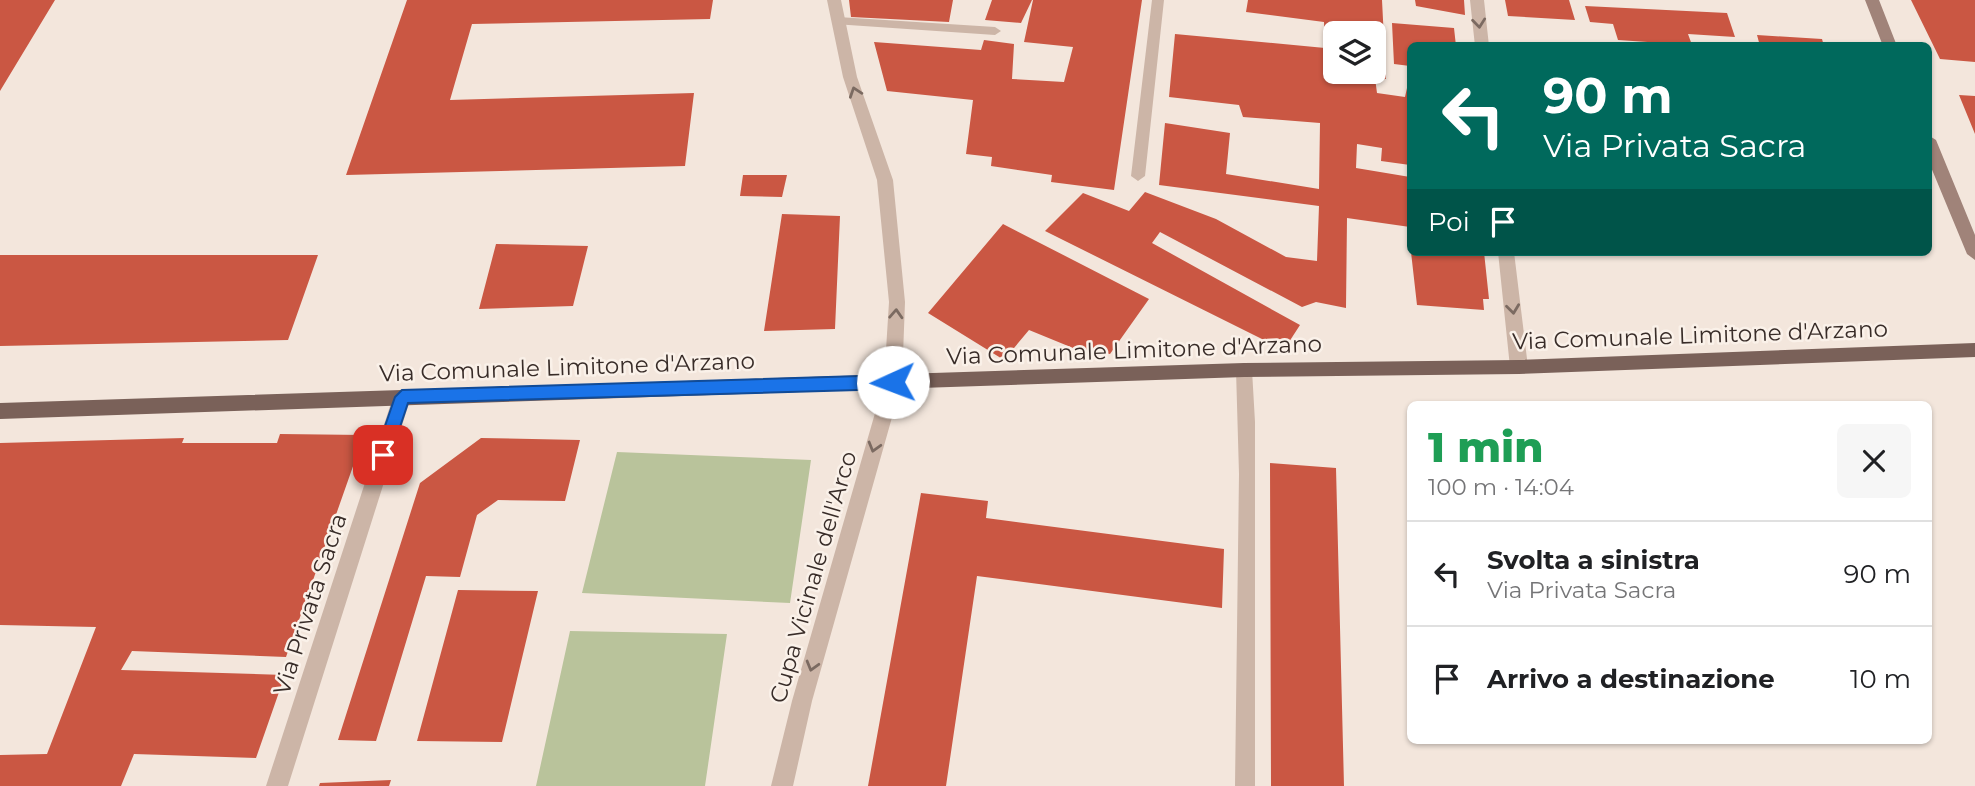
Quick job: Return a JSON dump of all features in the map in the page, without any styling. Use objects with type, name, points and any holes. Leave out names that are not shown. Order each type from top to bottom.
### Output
[{"type":"main road","points":[[1871,0],[1888,42]]},
{"type":"main road","points":[[1932,150],[1975,254]]},
{"type":"main road","name":"Via Comunale Limitone d'Arzano","points":[[0,411],[1244,370],[1519,367],[1975,350]]},
{"type":"street","name":"Cupa Vicinale dell'Arco","points":[[782,786],[802,701],[893,382],[897,302],[885,180],[850,77],[834,0]]},
{"type":"street","points":[[1477,0],[1482,42]]},
{"type":"street","points":[[1506,256],[1519,367]]},
{"type":"street","name":"Via Privata Sacra","points":[[277,786],[402,397]]},
{"type":"lane","points":[[1138,176],[1158,0]]},
{"type":"lane","points":[[838,21],[995,31]]},
{"type":"lane","points":[[1244,370],[1247,420],[1242,680],[1245,786]]},
{"type":"green space","points":[[617,452],[811,460],[790,603],[582,593]]},
{"type":"green space","points":[[570,631],[727,634],[705,786],[536,786]]},
{"type":"building","points":[[0,0],[55,0],[0,91]]},
{"type":"building","points":[[407,0],[713,0],[710,19],[472,24],[450,100],[694,93],[685,166],[346,175]]},
{"type":"building","points":[[849,0],[953,0],[949,22],[851,17]]},
{"type":"building","points":[[992,0],[1032,0],[1021,23],[985,20]]},
{"type":"building","points":[[1033,0],[1142,0],[1114,190],[1051,182],[1052,175],[991,166],[992,157],[966,154],[973,100],[887,91],[874,42],[981,50],[984,40],[1014,44],[1012,79],[1064,82],[1073,47],[1024,42]]},
{"type":"building","points":[[1248,0],[1382,0],[1383,21],[1323,22],[1246,12]]},
{"type":"building","points":[[1415,0],[1464,0],[1465,15],[1416,6]]},
{"type":"building","points":[[1505,0],[1569,0],[1575,20],[1508,16]]},
{"type":"building","points":[[1911,0],[1975,0],[1975,62],[1940,59]]},
{"type":"building","points":[[1585,6],[1727,13],[1735,37],[1688,34],[1691,42],[1618,40],[1613,24],[1590,22]]},
{"type":"building","points":[[1392,23],[1454,28],[1456,42],[1407,42],[1407,66],[1394,64]]},
{"type":"building","points":[[1175,34],[1323,48],[1323,84],[1376,84],[1377,93],[1405,97],[1407,88],[1407,165],[1381,161],[1382,148],[1357,144],[1356,168],[1407,176],[1407,227],[1347,218],[1346,308],[1316,302],[1302,307],[1160,232],[1152,243],[1300,325],[1289,342],[1279,339],[1272,344],[1045,231],[1083,193],[1129,211],[1145,192],[1216,219],[1286,257],[1317,261],[1319,206],[1159,185],[1165,123],[1230,133],[1226,174],[1319,189],[1320,123],[1243,117],[1239,105],[1169,97]]},
{"type":"building","points":[[1757,35],[1822,39],[1823,42],[1759,42]]},
{"type":"building","points":[[1959,95],[1975,96],[1975,134]]},
{"type":"building","points":[[743,175],[787,175],[782,197],[740,196]]},
{"type":"building","points":[[782,214],[840,216],[835,329],[764,331]]},
{"type":"building","points":[[1003,224],[1149,299],[1110,354],[1073,348],[1029,330],[1004,360],[928,313]]},
{"type":"building","points":[[496,244],[588,246],[573,306],[479,309]]},
{"type":"building","points":[[0,255],[318,255],[288,340],[0,346]]},
{"type":"building","points":[[1411,256],[1484,256],[1489,299],[1483,299],[1484,310],[1417,305]]},
{"type":"building","points":[[280,434],[364,435],[286,657],[132,651],[121,670],[285,675],[256,758],[134,754],[121,786],[0,786],[0,755],[47,754],[96,627],[0,625],[0,443],[184,438],[182,443],[277,443]]},
{"type":"building","points":[[481,438],[580,440],[565,501],[498,500],[477,515],[460,577],[426,576],[376,741],[338,740],[420,483]]},
{"type":"building","points":[[1270,463],[1336,468],[1344,786],[1271,786]]},
{"type":"building","points":[[921,493],[988,501],[986,518],[1224,549],[1222,608],[977,576],[946,786],[868,786]]},
{"type":"building","points":[[458,590],[538,591],[502,742],[417,741]]},
{"type":"building","points":[[391,780],[389,786],[319,786],[320,783]]},
{"type":"route","points":[[383,455],[402,397],[893,382]]}]
